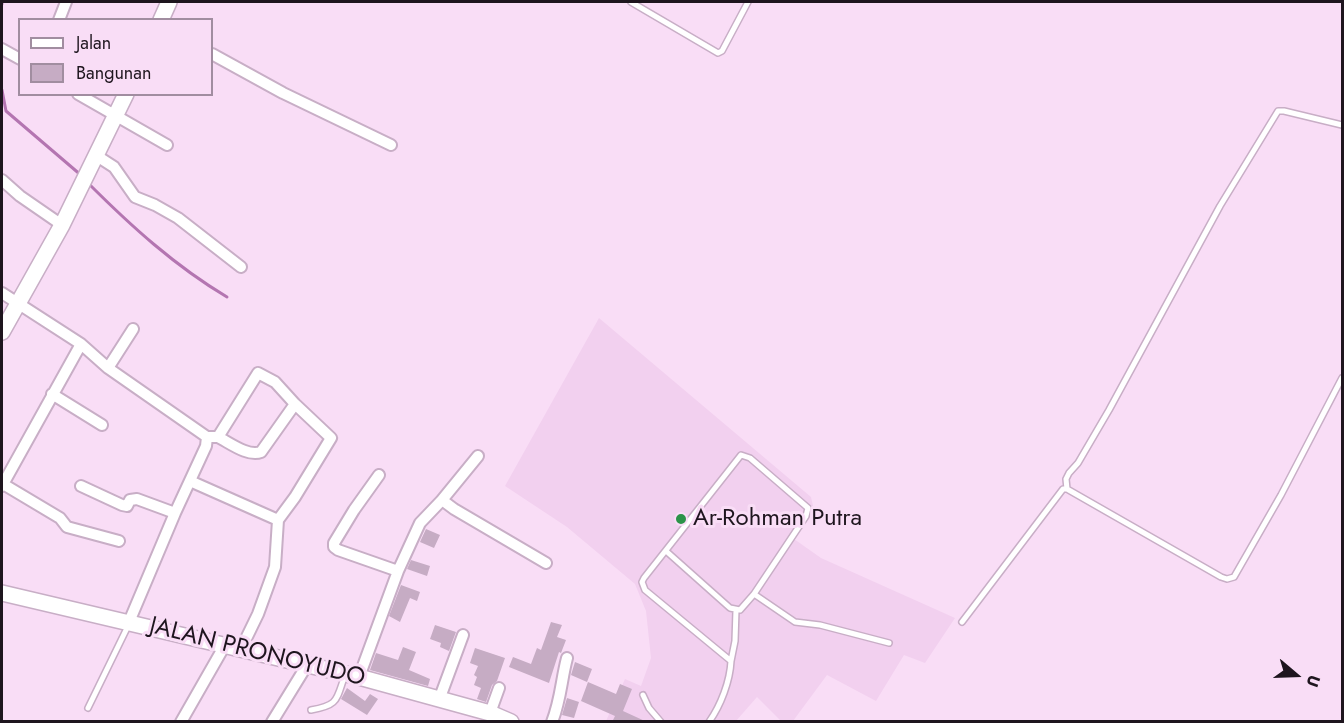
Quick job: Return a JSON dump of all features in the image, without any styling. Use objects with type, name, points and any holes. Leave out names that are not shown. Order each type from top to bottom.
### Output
[{"type":"main road","points":[[162,18],[169,2]]},
{"type":"main road","points":[[2,332],[86,179],[125,96]]},
{"type":"main road","name":"JALAN PRONOYUDO","points":[[2,593],[352,675],[490,713],[511,722]]},
{"type":"street","points":[[60,18],[66,2]]},
{"type":"street","points":[[3,50],[18,58]]},
{"type":"street","points":[[213,55],[283,93],[391,145]]},
{"type":"street","points":[[81,96],[167,145]]},
{"type":"street","points":[[97,156],[114,167],[135,197],[178,218],[241,267]]},
{"type":"street","points":[[2,180],[20,196],[62,225]]},
{"type":"street","points":[[2,293],[81,344],[108,368],[212,437],[249,453],[261,452],[295,404]]},
{"type":"street","points":[[108,368],[133,329]]},
{"type":"street","points":[[81,344],[2,485],[60,518],[67,528],[119,542]]},
{"type":"street","points":[[129,622],[206,446],[258,373],[274,382],[331,438],[278,520],[275,567],[258,614],[241,649]]},
{"type":"street","points":[[52,394],[102,425]]},
{"type":"street","points":[[352,675],[420,523],[478,456]]},
{"type":"street","points":[[379,475],[354,510],[334,543],[334,547],[398,571]]},
{"type":"street","points":[[190,481],[278,520]]},
{"type":"street","points":[[81,486],[122,506],[127,506],[130,500],[137,499],[175,513]]},
{"type":"street","points":[[442,500],[546,563]]},
{"type":"street","points":[[439,700],[463,635]]},
{"type":"street","points":[[181,722],[225,645]]},
{"type":"street","points":[[552,722],[560,703],[562,678],[567,658]]},
{"type":"street","points":[[272,722],[307,665]]},
{"type":"street","points":[[490,713],[499,688]]},
{"type":"lane","points":[[631,2],[718,53],[722,51],[748,2]]},
{"type":"lane","points":[[1066,489],[1068,473],[1078,463],[1109,410],[1220,206],[1278,111],[1342,125]]},
{"type":"lane","points":[[1066,489],[1221,577],[1230,579],[1234,577],[1281,495],[1342,378]]},
{"type":"lane","points":[[666,551],[730,608],[736,610],[743,607],[754,594],[808,510],[805,504],[745,456],[738,457],[644,578],[643,587],[731,661]]},
{"type":"lane","points":[[962,622],[1042,515],[1061,491],[1066,489]]},
{"type":"lane","points":[[754,594],[795,622],[820,626],[889,644]]},
{"type":"lane","points":[[709,722],[730,675],[735,641],[736,610]]},
{"type":"lane","points":[[88,708],[129,622]]},
{"type":"lane","points":[[311,710],[329,707],[333,704],[352,675]]},
{"type":"lane","points":[[643,695],[649,708],[661,722]]},
{"type":"shaded area","name":"Ar-Rohman Putra","points":[[599,318],[811,497],[814,510],[794,539],[821,558],[955,618],[925,663],[904,655],[876,701],[827,675],[793,721],[781,721],[757,697],[736,721],[606,721],[625,679],[641,686],[651,658],[646,611],[635,584],[567,527],[505,486]]},
{"type":"building","points":[[426,529],[440,535],[434,548],[420,542]]},
{"type":"building","points":[[411,560],[430,566],[427,576],[407,569]]},
{"type":"building","points":[[401,585],[420,592],[417,601],[410,598],[400,622],[389,616]]},
{"type":"building","points":[[551,622],[562,625],[557,637],[566,640],[561,653],[559,652],[549,683],[509,667],[513,657],[531,664],[537,648],[541,650]]},
{"type":"building","points":[[435,625],[456,632],[449,651],[440,647],[441,643],[430,639]]},
{"type":"building","points":[[403,647],[416,652],[409,670],[430,679],[428,686],[370,670],[376,653],[398,660]]},
{"type":"building","points":[[475,648],[505,658],[486,702],[477,699],[481,688],[474,685],[477,677],[474,675],[478,666],[470,663]]},
{"type":"building","points":[[575,662],[592,669],[587,682],[571,675]]},
{"type":"building","points":[[588,682],[616,694],[620,684],[632,689],[623,711],[647,722],[612,722],[615,716],[581,701]]},
{"type":"building","points":[[347,688],[365,701],[370,694],[378,699],[367,715],[341,699]]},
{"type":"building","points":[[567,698],[579,702],[574,718],[562,715]]},
{"type":"waterway","points":[[2,90],[6,111],[82,176]]},
{"type":"waterway","points":[[88,183],[154,244],[189,272],[227,297]]},
{"type":"place","name":"Ar-Rohman Putra","points":[[681,519]]}]
